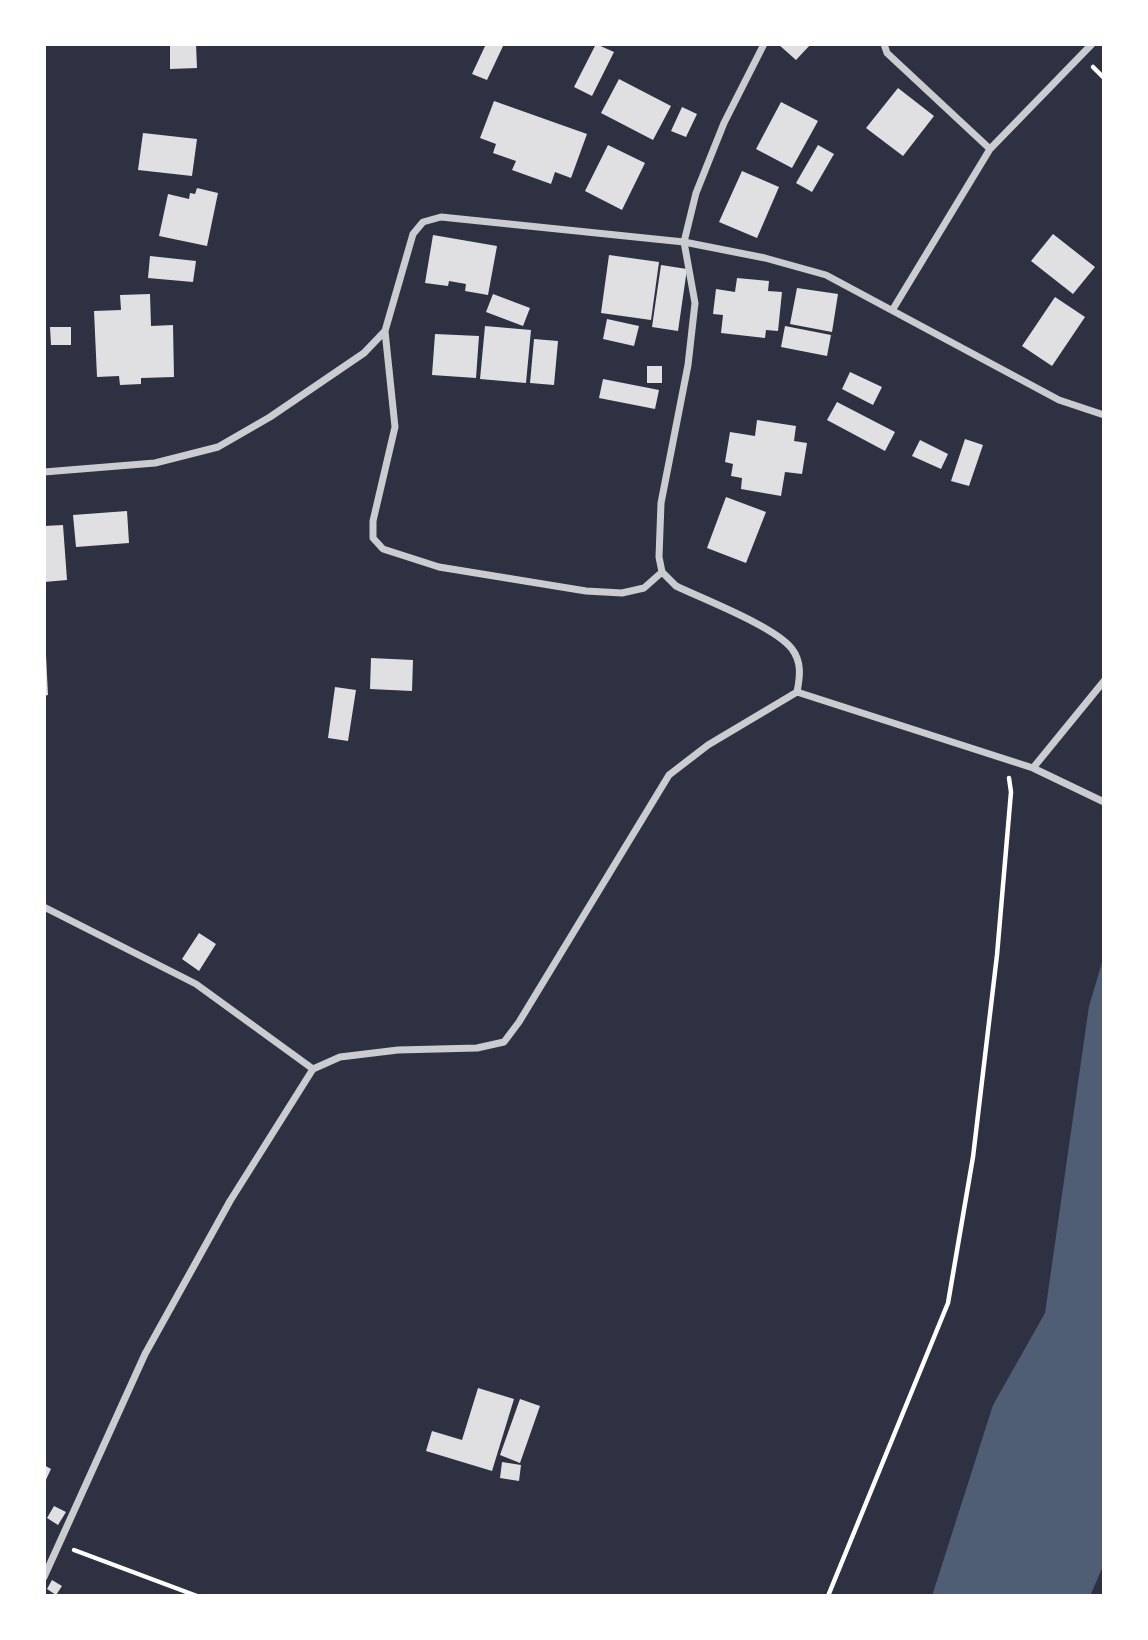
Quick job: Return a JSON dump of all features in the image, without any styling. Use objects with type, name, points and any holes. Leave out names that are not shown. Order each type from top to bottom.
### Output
[{"type":"street","points":[[44,1577],[61,1545],[145,1354],[230,1201],[313,1069],[340,1057],[398,1050],[477,1048],[504,1042],[519,1022],[669,775],[708,746],[797,692],[801,671],[793,650],[778,636],[676,586],[662,572],[659,557],[661,503],[688,365],[695,303],[684,242],[696,193],[724,123],[764,44]]},
{"type":"street","points":[[884,44],[887,53],[990,149]]},
{"type":"street","points":[[893,309],[990,149],[1093,44]]},
{"type":"street","points":[[662,572],[644,588],[622,593],[586,591],[439,567],[383,549],[373,538],[373,521],[395,428],[385,331],[413,234],[423,222],[441,217],[684,242],[765,258],[826,275],[1059,400],[1104,415]]},
{"type":"street","points":[[44,472],[155,463],[218,447],[364,353],[385,331]]},
{"type":"street","points":[[1034,768],[1104,681]]},
{"type":"street","points":[[797,692],[1034,768],[1104,802]]},
{"type":"street","points":[[44,906],[196,984],[313,1069]]},
{"type":"path","points":[[828,1596],[948,1303],[973,1157],[997,955],[1011,792],[1007,760]]},
{"type":"path","points":[[61,1545],[197,1596]]},
{"type":"water","points":[[1104,956],[1104,1564],[1090,1596],[932,1596],[993,1405],[1045,1313],[1089,1006]]},
{"type":"building","points":[[170,44],[196,44],[197,68],[170,69]]},
{"type":"building","points":[[486,44],[504,44],[487,80],[472,74]]},
{"type":"building","points":[[596,44],[614,52],[592,96],[574,87]]},
{"type":"building","points":[[778,44],[811,44],[796,60]]},
{"type":"building","points":[[619,79],[671,106],[653,140],[601,113]]},
{"type":"building","points":[[898,88],[934,116],[903,156],[866,128]]},
{"type":"building","points":[[494,101],[587,134],[571,178],[555,172],[551,184],[512,170],[516,161],[493,153],[496,144],[480,138]]},
{"type":"building","points":[[781,102],[818,121],[792,168],[756,149]]},
{"type":"building","points":[[682,107],[697,114],[686,137],[671,131]]},
{"type":"building","points":[[143,133],[197,139],[192,176],[138,170]]},
{"type":"building","points":[[608,145],[645,163],[622,210],[585,191]]},
{"type":"building","points":[[818,145],[834,154],[812,192],[796,183]]},
{"type":"building","points":[[742,171],[779,187],[757,238],[719,222]]},
{"type":"building","points":[[197,188],[218,193],[207,246],[159,236],[168,194],[189,199],[190,193],[195,194]]},
{"type":"building","points":[[1053,234],[1095,267],[1073,294],[1031,261]]},
{"type":"building","points":[[433,235],[497,246],[488,295],[465,291],[466,284],[449,281],[448,286],[425,283]]},
{"type":"building","points":[[609,255],[659,262],[651,320],[601,313]]},
{"type":"building","points":[[150,256],[196,261],[193,282],[148,278]]},
{"type":"building","points":[[661,265],[687,269],[678,331],[652,327]]},
{"type":"building","points":[[737,278],[769,281],[768,291],[782,292],[778,331],[766,330],[765,338],[721,333],[723,315],[713,314],[716,289],[735,292]]},
{"type":"building","points":[[797,288],[838,294],[832,332],[790,324]]},
{"type":"building","points":[[150,294],[151,326],[173,325],[174,377],[141,378],[141,384],[120,385],[119,376],[97,377],[94,311],[121,310],[120,295]]},
{"type":"building","points":[[493,294],[530,308],[523,326],[486,312]]},
{"type":"building","points":[[1055,297],[1085,317],[1052,366],[1022,346]]},
{"type":"building","points":[[607,319],[639,326],[634,346],[603,339]]},
{"type":"building","points":[[485,326],[531,330],[526,383],[480,379]]},
{"type":"building","points":[[785,326],[831,335],[827,356],[781,347]]},
{"type":"building","points":[[50,327],[71,327],[71,345],[51,345]]},
{"type":"building","points":[[435,334],[479,336],[476,378],[432,375]]},
{"type":"building","points":[[534,339],[558,341],[554,385],[530,383]]},
{"type":"building","points":[[647,366],[662,366],[662,383],[647,383]]},
{"type":"building","points":[[850,372],[882,387],[873,405],[842,389]]},
{"type":"building","points":[[603,379],[659,390],[655,409],[599,398]]},
{"type":"building","points":[[837,402],[895,432],[885,451],[827,420]]},
{"type":"building","points":[[757,420],[796,426],[794,441],[807,443],[802,474],[785,472],[781,496],[741,489],[742,478],[731,476],[733,464],[725,462],[730,432],[755,436]]},
{"type":"building","points":[[965,439],[983,445],[969,486],[951,481]]},
{"type":"building","points":[[920,440],[948,454],[941,469],[912,456]]},
{"type":"building","points":[[726,497],[766,512],[746,563],[707,548]]},
{"type":"building","points":[[127,511],[129,543],[76,547],[73,515]]},
{"type":"building","points":[[63,525],[67,580],[44,582],[44,526]]},
{"type":"building","points":[[44,655],[48,695],[44,696]]},
{"type":"building","points":[[371,658],[413,660],[412,691],[370,689]]},
{"type":"building","points":[[335,687],[356,690],[348,741],[328,738]]},
{"type":"building","points":[[199,933],[216,944],[199,971],[182,959]]},
{"type":"building","points":[[478,1388],[514,1399],[492,1471],[426,1451],[432,1431],[462,1440]]},
{"type":"building","points":[[520,1399],[540,1406],[520,1463],[500,1455]]},
{"type":"building","points":[[502,1462],[521,1465],[519,1481],[500,1478]]},
{"type":"building","points":[[44,1465],[51,1469],[44,1484]]},
{"type":"building","points":[[54,1506],[66,1512],[58,1525],[47,1518]]},
{"type":"building","points":[[52,1580],[62,1586],[56,1595],[47,1589]]}]
